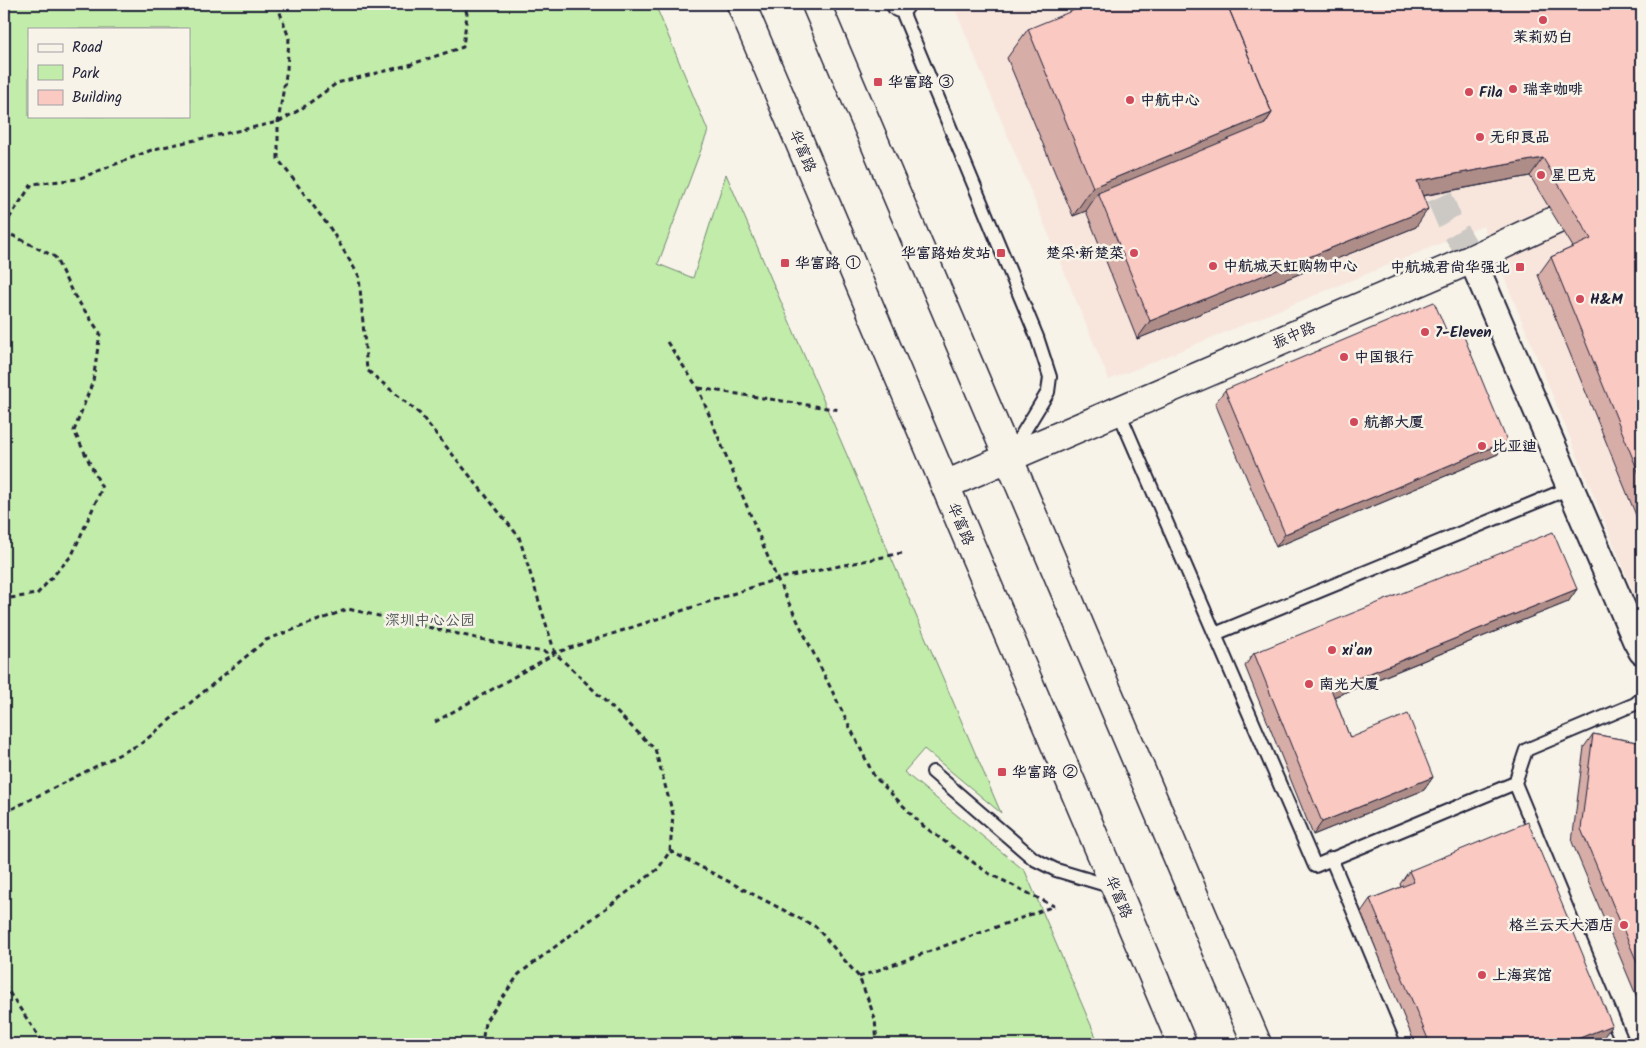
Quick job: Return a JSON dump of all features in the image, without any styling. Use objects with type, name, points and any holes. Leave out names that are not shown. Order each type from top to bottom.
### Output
[{"type":"main road","name":"华富路","points":[[741,4],[1182,1044]]},
{"type":"main road","points":[[816,4],[1257,1044]]},
{"type":"main road","name":"振中路","points":[[945,485],[1472,259],[1642,180]]},
{"type":"street","points":[[1472,259],[1642,651]]},
{"type":"lane","points":[[900,4],[1037,337],[1050,376],[1048,392],[1008,458]]},
{"type":"lane","points":[[1118,410],[1315,866],[1515,783]]},
{"type":"lane","points":[[1215,634],[1570,488]]},
{"type":"lane","points":[[1623,1044],[1515,783],[1526,750],[1636,704],[1642,698]]},
{"type":"lane","points":[[933,772],[1034,860],[1056,870],[1115,888]]},
{"type":"lane","points":[[1331,858],[1409,1044]]},
{"type":"path","points":[[278,4],[289,38],[287,69],[278,122],[278,159],[330,228],[359,276],[367,370],[420,414],[519,537],[555,653],[655,750],[674,814],[670,851],[658,869],[519,974],[485,1022],[482,1044]]},
{"type":"path","points":[[4,226],[32,184],[78,179],[154,149],[278,122],[302,109],[337,83],[409,65],[462,47],[467,14],[464,4]]},
{"type":"path","points":[[4,231],[54,257],[72,292],[100,333],[92,381],[74,431],[102,488],[72,555],[37,594],[4,599]]},
{"type":"path","points":[[667,342],[698,388],[777,578],[874,776],[922,825],[981,868],[1054,906],[859,977]]},
{"type":"path","points":[[698,388],[840,410]]},
{"type":"path","points":[[435,722],[555,653],[777,578],[902,553]]},
{"type":"path","points":[[4,814],[142,743],[266,640],[348,609],[529,650],[555,653]]},
{"type":"path","points":[[670,851],[816,927],[859,977],[875,1019],[877,1044]]},
{"type":"path","points":[[4,985],[40,1038],[42,1044]]},
{"type":"shaded area","name":"中航城天虹购物中心","points":[[953,4],[1642,4],[1642,613],[1483,226],[1109,380]]},
{"type":"green space","name":"深圳中心公园","points":[[4,4],[655,4],[708,131],[658,264],[693,278],[726,174],[1001,813],[924,749],[904,772],[1025,871],[1099,1044],[4,1044]]},
{"type":"building","name":"中航中心","points":[[1089,4],[1227,4],[1272,113],[1093,187],[1028,29]]},
{"type":"building","name":"中航城天虹购物中心","points":[[1227,4],[1642,4],[1642,481],[1551,257],[1591,239],[1543,158],[1417,181],[1428,209],[1150,321],[1098,193],[1265,124],[1272,113]]},
{"type":"building","name":"航都大厦","points":[[1434,302],[1447,332],[1460,327],[1507,441],[1285,534],[1225,390]]},
{"type":"building","name":"南光大厦","points":[[1553,532],[1577,589],[1331,689],[1350,738],[1408,714],[1433,777],[1322,822],[1254,653]]},
{"type":"building","name":"格兰云天大酒店","points":[[1593,734],[1642,743],[1642,974],[1581,829]]},
{"type":"building","name":"上海宾馆","points":[[1528,822],[1612,1025],[1565,1044],[1430,1044],[1370,899],[1414,882],[1409,871]]},
{"type":"tunnel","points":[[1424,161],[1449,220],[1472,259]]},
{"type":"place","name":"茉莉奶白","points":[[1543,20]]},
{"type":"place","name":"华富路 ③","points":[[878,82]]},
{"type":"place","name":"瑞幸咖啡","points":[[1513,89]]},
{"type":"place","name":"Fila","points":[[1469,92]]},
{"type":"place","name":"中航中心","points":[[1130,100]]},
{"type":"place","name":"无印良品","points":[[1480,137]]},
{"type":"place","name":"星巴克","points":[[1541,175]]},
{"type":"place","name":"华富路始发站","points":[[1001,253]]},
{"type":"place","name":"楚采·新楚菜","points":[[1134,253]]},
{"type":"place","name":"华富路 ①","points":[[785,263]]},
{"type":"place","name":"中航城天虹购物中心","points":[[1213,266]]},
{"type":"place","name":"中航城君尚华强北","points":[[1520,267]]},
{"type":"place","name":"H&M","points":[[1580,299]]},
{"type":"place","name":"7-Eleven","points":[[1425,332]]},
{"type":"place","name":"中国银行","points":[[1344,357]]},
{"type":"place","name":"航都大厦","points":[[1354,422]]},
{"type":"place","name":"比亚迪","points":[[1482,446]]},
{"type":"place","name":"xi'an","points":[[1332,650]]},
{"type":"place","name":"南光大厦","points":[[1309,684]]},
{"type":"place","name":"华富路 ②","points":[[1002,772]]},
{"type":"place","name":"格兰云天大酒店","points":[[1624,925]]},
{"type":"place","name":"上海宾馆","points":[[1482,975]]}]
